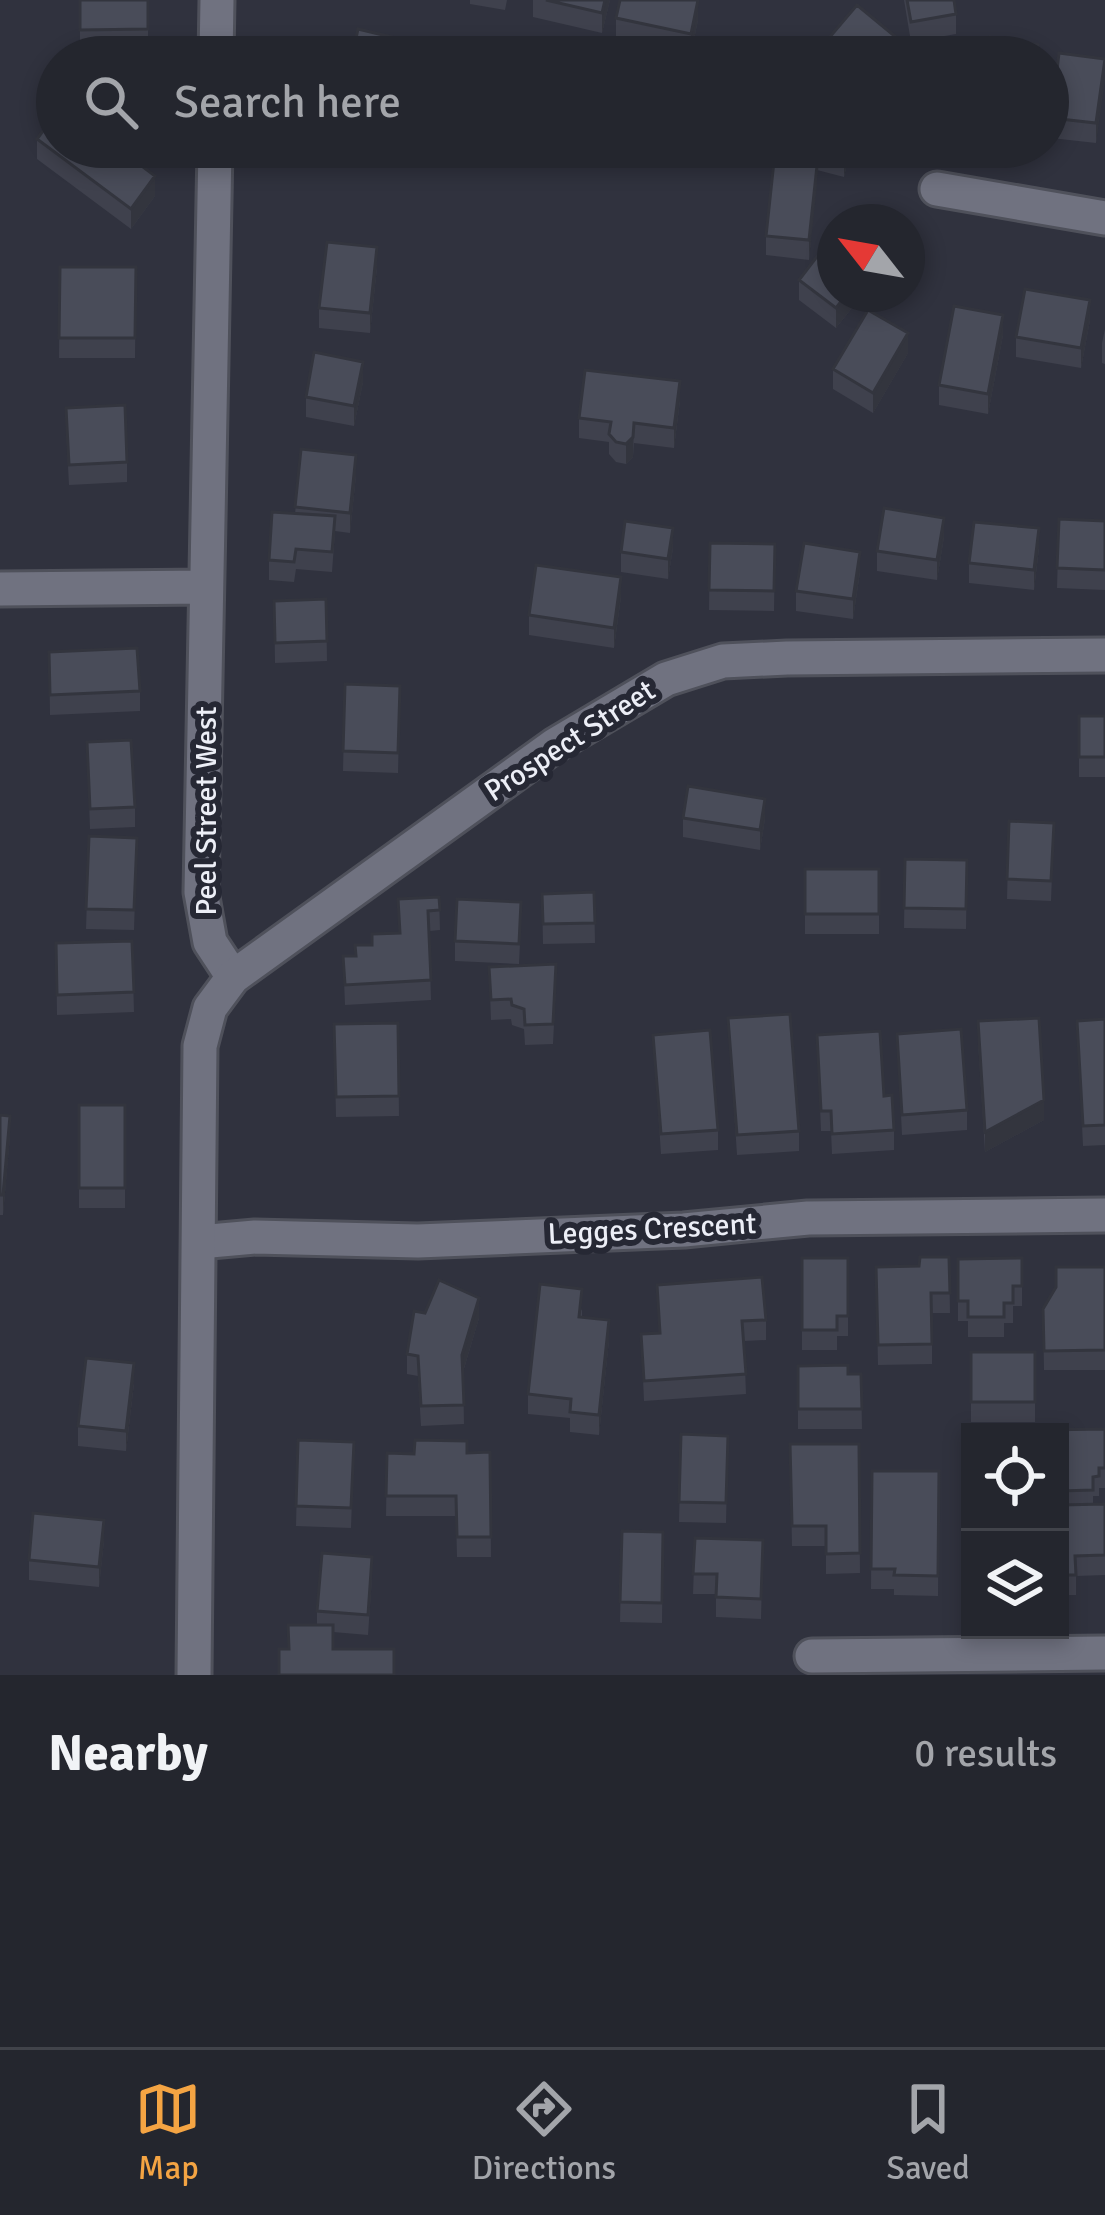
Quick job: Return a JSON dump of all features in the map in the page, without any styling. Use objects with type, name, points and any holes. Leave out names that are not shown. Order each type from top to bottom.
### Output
[{"type":"street","points":[[217,36],[218,0]]},
{"type":"street","name":"Peel Street West","points":[[214,168],[201,892],[210,942],[233,977]]},
{"type":"street","points":[[937,189],[1105,218]]},
{"type":"street","points":[[0,589],[206,587]]},
{"type":"street","name":"Prospect Street","points":[[233,977],[555,745],[666,679],[723,662],[787,658],[1105,656]]},
{"type":"street","points":[[194,1675],[200,1046],[210,1008],[233,977]]},
{"type":"street","name":"Legges Crescent","points":[[199,1242],[255,1237],[441,1240],[684,1230],[808,1218],[1105,1215]]},
{"type":"street","points":[[812,1656],[1105,1653]]},
{"type":"building","points":[[80,0],[148,0],[148,29],[80,30]]},
{"type":"building","points":[[546,0],[605,0],[602,13]]},
{"type":"building","points":[[620,0],[698,0],[691,34],[616,18]]},
{"type":"building","points":[[907,0],[954,0],[956,14],[911,22]]},
{"type":"building","points":[[857,5],[895,36],[831,36]]},
{"type":"building","points":[[358,29],[387,36],[356,36]]},
{"type":"building","points":[[1069,54],[1105,59],[1096,123],[1069,120]]},
{"type":"building","points":[[76,168],[145,168],[155,176],[131,209]]},
{"type":"building","points":[[773,168],[817,168],[809,240],[766,236]]},
{"type":"building","points":[[327,242],[377,247],[370,313],[319,308]]},
{"type":"building","points":[[817,257],[817,294],[799,280]]},
{"type":"building","points":[[60,267],[136,267],[135,338],[59,338]]},
{"type":"building","points":[[1025,289],[1090,300],[1081,348],[1016,337]]},
{"type":"building","points":[[954,306],[1003,315],[988,394],[939,385]]},
{"type":"building","points":[[867,312],[908,333],[873,393],[833,369]]},
{"type":"building","points":[[314,352],[363,362],[354,406],[306,397]]},
{"type":"building","points":[[585,370],[680,381],[674,428],[634,423],[633,437],[626,444],[609,434],[611,422],[579,418]]},
{"type":"building","points":[[125,405],[127,462],[69,465],[66,408]]},
{"type":"building","points":[[301,449],[356,455],[350,513],[295,507]]},
{"type":"building","points":[[884,508],[944,518],[937,560],[877,551]]},
{"type":"building","points":[[272,512],[335,516],[332,552],[296,549],[294,562],[269,560]]},
{"type":"building","points":[[1059,519],[1105,521],[1105,570],[1057,568]]},
{"type":"building","points":[[625,521],[673,528],[668,559],[621,552]]},
{"type":"building","points":[[974,522],[1039,528],[1034,570],[969,563]]},
{"type":"building","points":[[710,543],[775,544],[774,591],[709,590]]},
{"type":"building","points":[[804,543],[860,552],[853,599],[796,591]]},
{"type":"building","points":[[536,565],[621,577],[614,628],[529,615]]},
{"type":"building","points":[[326,599],[327,641],[275,643],[274,601]]},
{"type":"building","points":[[137,648],[140,691],[50,695],[49,652]]},
{"type":"building","points":[[345,684],[400,686],[398,753],[343,751]]},
{"type":"building","points":[[1079,716],[1105,716],[1105,757],[1079,757]]},
{"type":"building","points":[[131,740],[135,807],[90,809],[87,742]]},
{"type":"building","points":[[688,786],[765,799],[760,830],[683,818]]},
{"type":"building","points":[[1009,821],[1054,823],[1051,881],[1007,879]]},
{"type":"building","points":[[89,836],[137,838],[134,910],[86,909]]},
{"type":"building","points":[[905,859],[967,860],[966,909],[904,908]]},
{"type":"building","points":[[805,869],[879,869],[879,914],[805,914]]},
{"type":"building","points":[[594,892],[595,923],[543,924],[542,894]]},
{"type":"building","points":[[439,897],[440,910],[428,911],[431,980],[345,985],[343,956],[356,956],[355,945],[372,945],[372,934],[400,933],[398,899]]},
{"type":"building","points":[[457,899],[521,902],[519,944],[455,941]]},
{"type":"building","points":[[132,941],[134,992],[57,995],[56,943]]},
{"type":"building","points":[[556,964],[553,1024],[525,1025],[524,1009],[512,1005],[511,999],[491,1000],[489,967]]},
{"type":"building","points":[[790,1014],[799,1131],[737,1135],[728,1018]]},
{"type":"building","points":[[1039,1018],[1044,1100],[985,1132],[978,1021]]},
{"type":"building","points":[[1105,1019],[1105,1125],[1083,1126],[1077,1021]]},
{"type":"building","points":[[398,1023],[399,1096],[336,1097],[334,1024]]},
{"type":"building","points":[[961,1029],[967,1110],[902,1115],[897,1034]]},
{"type":"building","points":[[710,1030],[718,1130],[661,1134],[653,1035]]},
{"type":"building","points":[[880,1031],[884,1096],[892,1095],[894,1130],[832,1134],[831,1111],[821,1111],[817,1035]]},
{"type":"building","points":[[79,1105],[125,1105],[125,1188],[79,1188]]},
{"type":"building","points":[[0,1115],[10,1116],[3,1195],[0,1195]]},
{"type":"building","points":[[920,1257],[949,1257],[950,1293],[931,1293],[932,1344],[878,1345],[876,1267],[919,1266]]},
{"type":"building","points":[[802,1258],[848,1258],[848,1316],[837,1316],[837,1330],[802,1330]]},
{"type":"building","points":[[1022,1258],[1022,1286],[1013,1286],[1013,1303],[1004,1303],[1004,1317],[968,1317],[968,1301],[958,1301],[958,1259]]},
{"type":"building","points":[[1056,1267],[1105,1267],[1105,1350],[1044,1351],[1043,1309],[1056,1287]]},
{"type":"building","points":[[762,1277],[766,1320],[742,1321],[746,1374],[644,1381],[641,1334],[660,1333],[657,1285]]},
{"type":"building","points":[[439,1280],[479,1298],[462,1355],[464,1405],[421,1406],[418,1356],[407,1354],[414,1311],[425,1313]]},
{"type":"building","points":[[540,1284],[582,1289],[579,1317],[609,1320],[599,1415],[570,1412],[571,1399],[528,1394]]},
{"type":"building","points":[[971,1352],[1035,1352],[1035,1402],[971,1402]]},
{"type":"building","points":[[86,1358],[134,1363],[126,1431],[78,1426]]},
{"type":"building","points":[[848,1365],[848,1374],[861,1374],[862,1409],[798,1409],[798,1366]]},
{"type":"building","points":[[1105,1429],[1105,1468],[1093,1477],[1093,1490],[1069,1491],[1069,1430]]},
{"type":"building","points":[[681,1434],[728,1436],[726,1503],[679,1502]]},
{"type":"building","points":[[298,1440],[354,1442],[351,1508],[296,1506]]},
{"type":"building","points":[[415,1440],[467,1441],[467,1453],[490,1452],[491,1537],[457,1537],[456,1496],[386,1496],[387,1453],[414,1454]]},
{"type":"building","points":[[790,1444],[859,1444],[860,1553],[826,1554],[826,1526],[792,1526]]},
{"type":"building","points":[[872,1471],[939,1471],[938,1576],[871,1569]]},
{"type":"building","points":[[1105,1504],[1105,1555],[1075,1556],[1076,1575],[1069,1575],[1069,1505]]},
{"type":"building","points":[[33,1513],[104,1520],[99,1567],[29,1560]]},
{"type":"building","points":[[622,1531],[663,1532],[662,1603],[620,1602]]},
{"type":"building","points":[[695,1538],[763,1540],[761,1599],[716,1597],[717,1574],[693,1574]]},
{"type":"building","points":[[322,1553],[372,1557],[368,1615],[317,1611]]},
{"type":"building","points":[[288,1625],[333,1625],[333,1649],[394,1649],[394,1675],[279,1675],[279,1649],[289,1649]]}]
